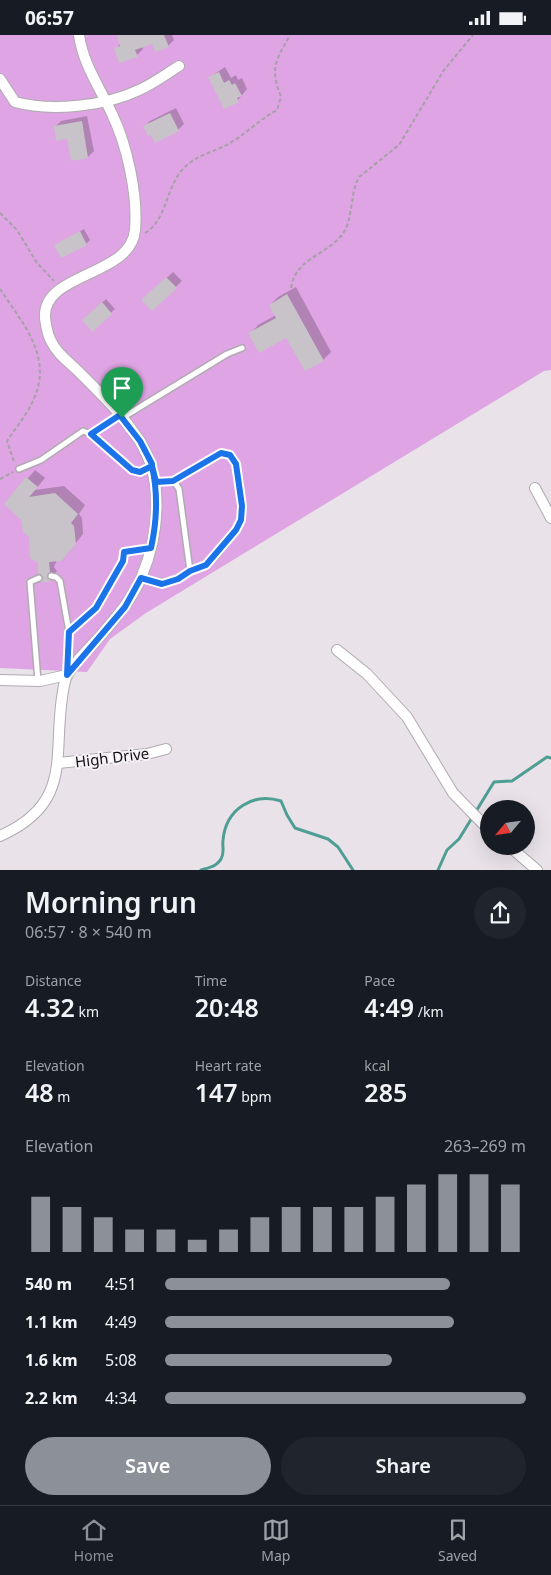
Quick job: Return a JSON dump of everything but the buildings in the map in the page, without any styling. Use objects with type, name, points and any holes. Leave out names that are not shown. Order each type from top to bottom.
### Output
[{"type":"street","points":[[0,836],[24,823],[39,810],[50,794],[58,763],[59,718],[67,675],[125,607],[141,578],[155,530],[156,482],[152,466],[140,441],[121,417],[60,355],[51,342],[45,316],[48,299],[62,289],[110,263],[123,253],[132,240],[135,231],[130,169],[121,137],[88,67],[78,35]]},
{"type":"street","points":[[0,79],[16,102],[32,107],[105,101],[141,90],[179,66]]},
{"type":"street","points":[[536,488],[551,518]]},
{"type":"street","points":[[337,650],[367,674],[407,717],[454,793],[480,822]]},
{"type":"street","points":[[0,680],[38,681],[67,675]]},
{"type":"street","name":"High Drive","points":[[58,763],[147,755],[166,749]]},
{"type":"street","points":[[520,855],[537,870]]},
{"type":"lane","points":[[91,434],[227,354],[242,348]]},
{"type":"lane","points":[[18,469],[41,460],[83,431],[91,434],[132,470],[140,472],[152,466]]},
{"type":"lane","points":[[141,578],[162,584],[178,579],[190,571],[206,565],[215,557],[236,530],[241,520],[242,506],[236,464],[230,455],[221,453],[173,481],[156,482]]},
{"type":"lane","points":[[173,481],[179,489],[190,571]]},
{"type":"lane","points":[[69,632],[96,608],[123,561],[124,552],[151,548]]},
{"type":"lane","points":[[50,576],[56,577],[60,581],[69,632],[67,675]]},
{"type":"lane","points":[[38,681],[30,582],[39,578]]},
{"type":"path","points":[[132,240],[152,228],[159,221],[164,200],[177,175],[185,166],[230,143],[260,119],[277,110],[281,97],[273,76],[277,58],[290,35]]},
{"type":"path","points":[[291,288],[292,279],[299,268],[342,235],[348,222],[355,184],[359,177],[399,145],[444,70],[473,35]]},
{"type":"path","points":[[0,213],[17,229],[42,269],[62,289]]},
{"type":"path","points":[[0,289],[27,331],[41,361],[41,379],[35,397],[7,441],[10,455],[18,469],[0,479]]},
{"type":"shaded area","points":[[0,35],[551,35],[551,370],[544,371],[146,613],[110,639],[87,672],[0,668]]},
{"type":"waterway","points":[[438,870],[447,850],[459,839],[494,782],[512,781],[547,757],[551,758]]},
{"type":"waterway","points":[[201,870],[215,865],[221,859],[225,829],[235,812],[251,801],[261,799],[281,801],[295,828],[328,839],[338,847],[353,870]]},
{"type":"route","points":[[122,418],[120,415],[91,434],[132,470],[140,472],[152,466],[156,482],[173,481],[211,457],[221,453],[230,455],[236,464],[240,482],[241,520],[236,530],[215,557],[206,565],[190,571],[178,579],[162,584],[141,578],[125,607],[67,675],[69,632],[96,608],[123,561],[124,552],[151,548],[155,530],[156,482],[152,464],[140,441],[122,418]]}]
